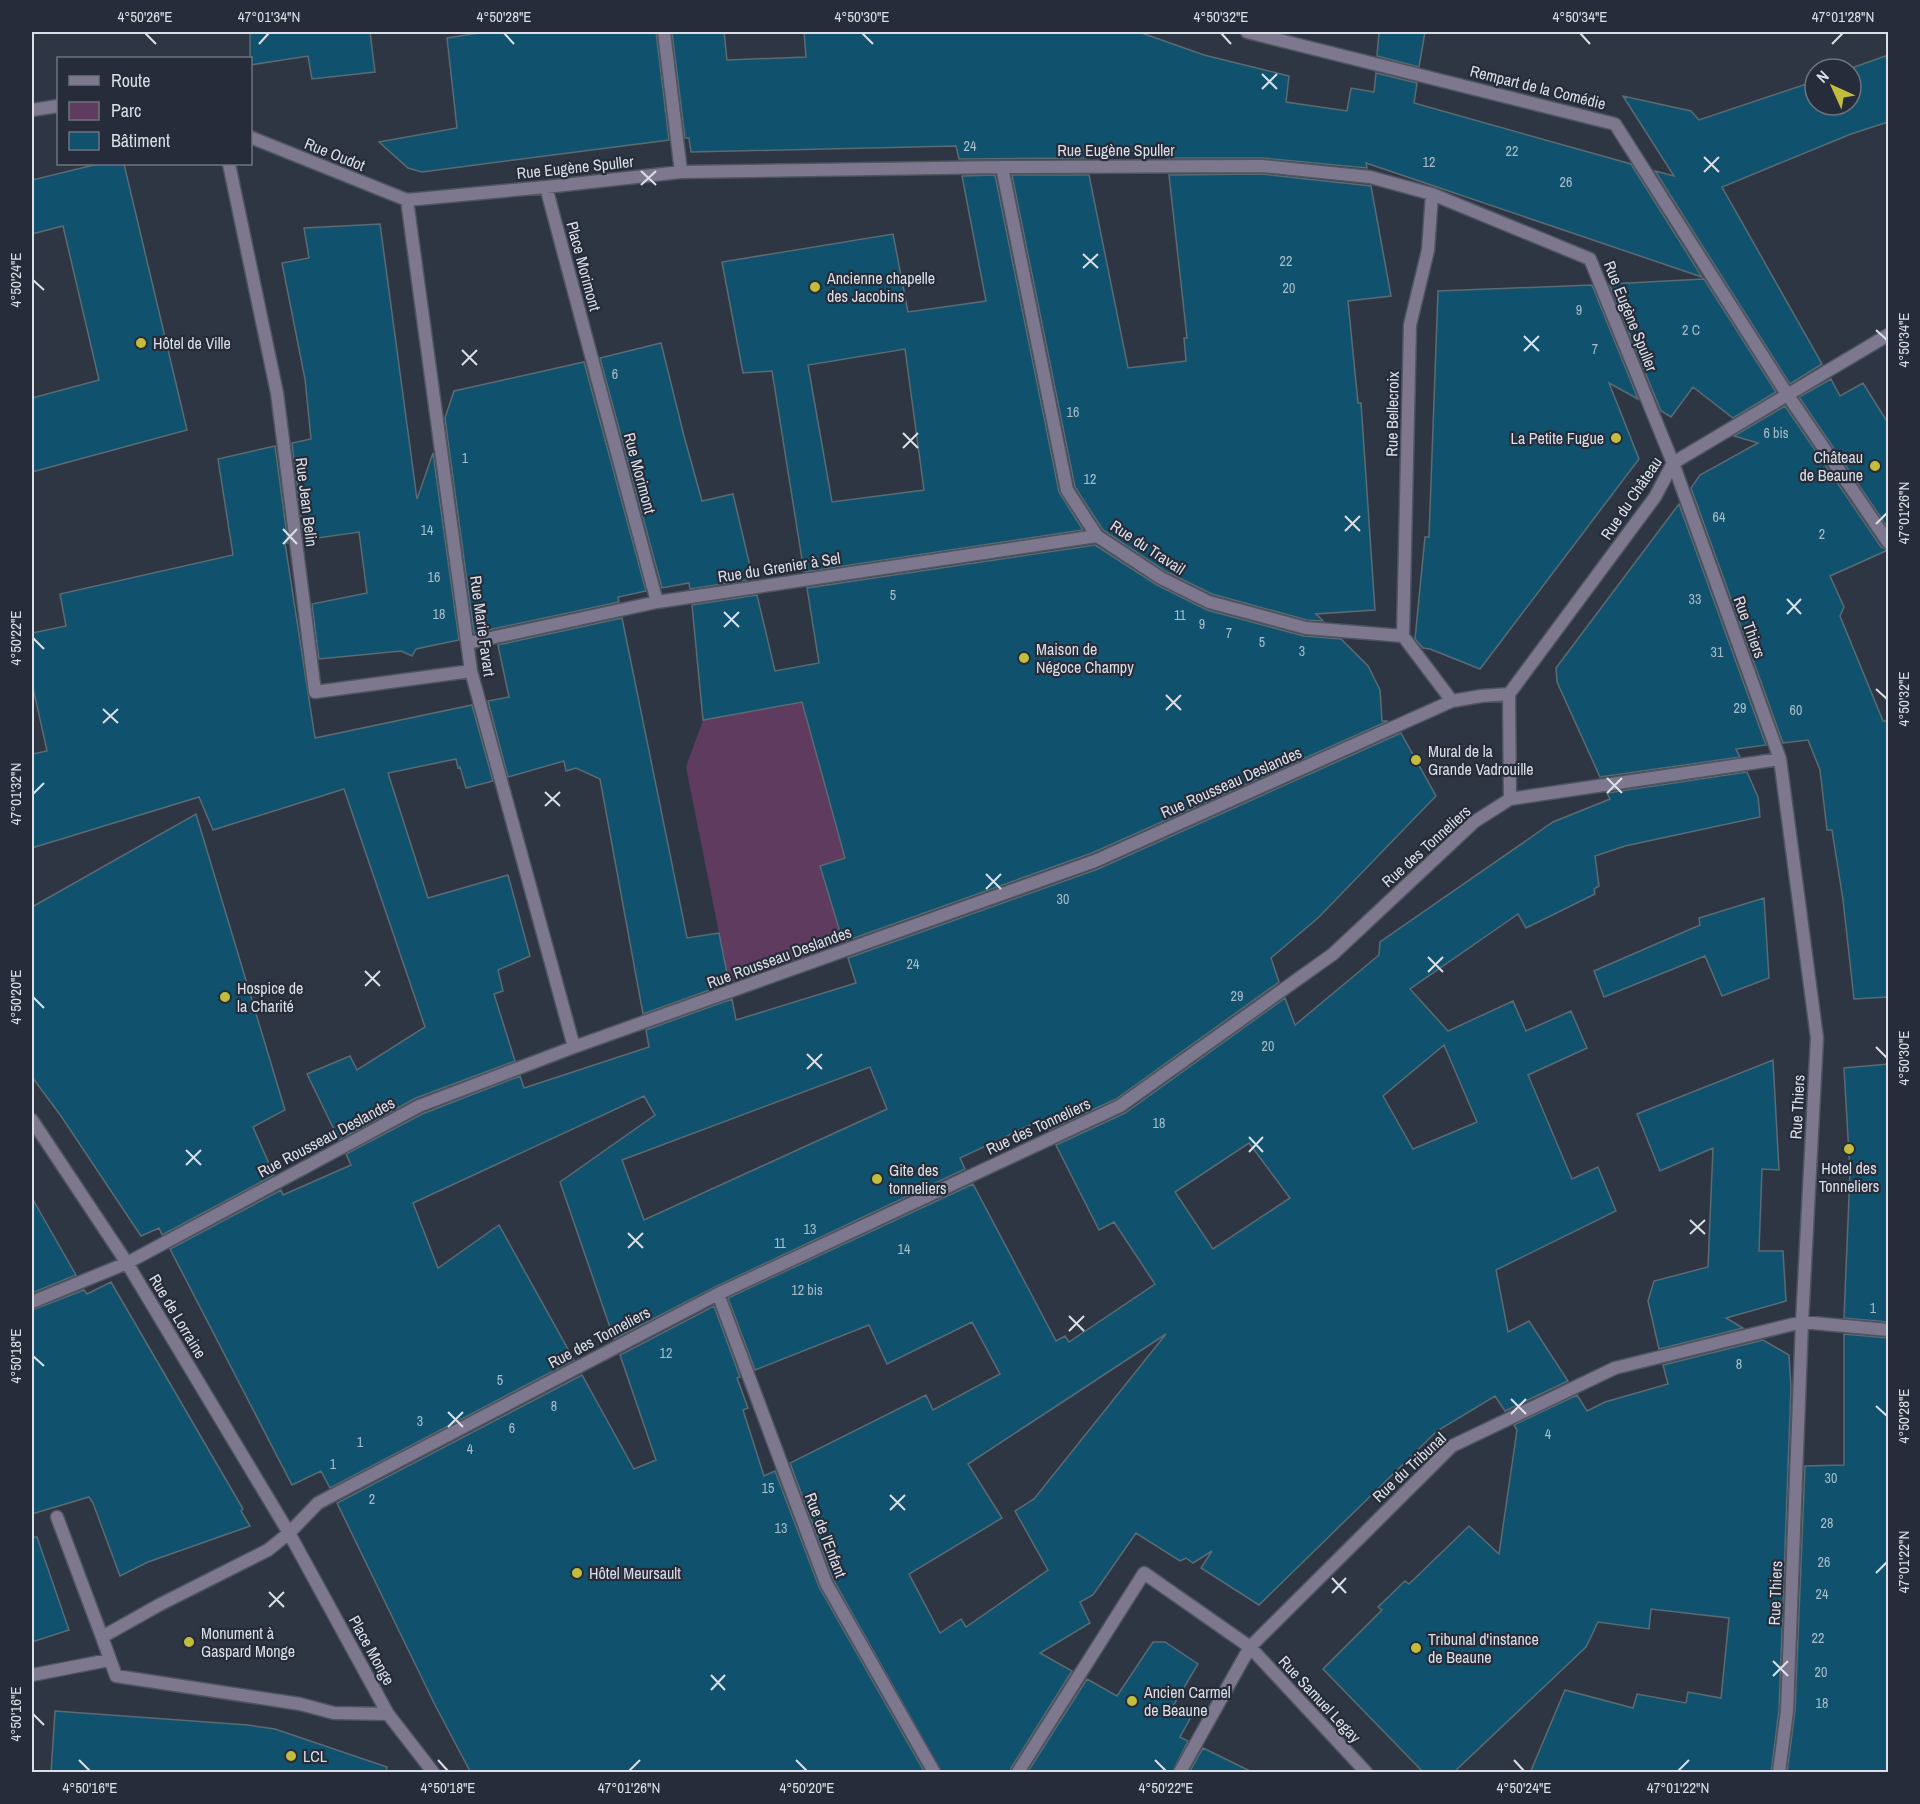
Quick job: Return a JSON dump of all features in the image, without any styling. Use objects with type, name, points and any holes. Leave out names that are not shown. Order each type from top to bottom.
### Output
[{"type":"street","points":[[664,32],[681,172]]},
{"type":"street","name":"Rempart de la Comédie","points":[[1247,32],[1615,124],[1788,394],[1888,542]]},
{"type":"street","points":[[32,110],[57,106]]},
{"type":"street","name":"Rue Oudot","points":[[252,138],[407,200]]},
{"type":"street","name":"Rue Jean Belin","points":[[229,165],[277,393],[315,692],[471,671]]},
{"type":"street","name":"Rue Eugène Spuller","points":[[407,200],[546,188],[681,172],[1262,166],[1370,177],[1432,194],[1590,259],[1674,463]]},
{"type":"street","name":"Rue du Travail","points":[[1002,167],[1067,490],[1098,536],[1161,578],[1209,602],[1306,628],[1403,636]]},
{"type":"street","name":"Place Morimont","points":[[546,188],[591,353]]},
{"type":"street","name":"Rue Bellecroix","points":[[1403,636],[1410,325],[1428,250],[1432,194]]},
{"type":"street","name":"Rue Marie Favart","points":[[407,200],[471,671],[574,1047]]},
{"type":"street","name":"Rue du Château","points":[[1509,694],[1655,497],[1674,463],[1888,335]]},
{"type":"street","name":"Rue Morimont","points":[[591,353],[657,602]]},
{"type":"street","name":"Rue Thiers","points":[[1674,463],[1780,759],[1817,1038],[1802,1322],[1787,1711],[1779,1773]]},
{"type":"street","name":"Rue du Grenier à Sel","points":[[468,643],[657,602],[1098,536]]},
{"type":"street","points":[[1403,636],[1452,701]]},
{"type":"street","points":[[1509,694],[1510,799]]},
{"type":"street","name":"Rue Rousseau Deslandes","points":[[32,1302],[127,1263],[419,1106],[574,1047],[1095,861],[1452,701],[1509,694]]},
{"type":"street","name":"Rue des Tonneliers","points":[[289,1533],[318,1503],[718,1294],[1120,1106],[1333,954],[1474,822],[1510,799],[1780,759]]},
{"type":"street","name":"Rue de Lorraine","points":[[32,1120],[127,1263],[289,1533]]},
{"type":"street","name":"Rue de l'Enfant","points":[[718,1294],[826,1583],[934,1773]]},
{"type":"street","name":"Rue du Tribunal","points":[[1180,1773],[1250,1647],[1452,1446],[1615,1368],[1802,1322],[1888,1330]]},
{"type":"street","points":[[57,1516],[116,1676],[300,1704],[334,1713],[388,1714]]},
{"type":"street","points":[[102,1637],[159,1605],[268,1550],[289,1533]]},
{"type":"street","name":"Place Monge","points":[[289,1533],[388,1714],[433,1773]]},
{"type":"street","name":"Rue Samuel Legay","points":[[1018,1773],[1144,1573],[1250,1647],[1366,1773]]},
{"type":"street","points":[[32,1676],[109,1660]]},
{"type":"green space","points":[[802,702],[845,859],[820,866],[844,944],[729,983],[686,767],[703,720]]},
{"type":"building","points":[[250,32],[370,32],[375,72],[312,79],[308,56],[252,65],[252,57],[250,57]]},
{"type":"building","points":[[486,32],[656,32],[669,140],[422,172],[408,168],[379,142],[457,128],[447,38]]},
{"type":"building","points":[[672,32],[724,32],[727,60],[806,57],[804,32],[1139,32],[1204,55],[1289,76],[1286,102],[1347,111],[1351,88],[1374,92],[1376,73],[1417,83],[1414,103],[1631,164],[1702,277],[1366,163],[1367,168],[1263,158],[1167,158],[1166,152],[1084,150],[1086,158],[959,159],[956,146],[691,152],[689,138],[685,138]]},
{"type":"building","points":[[1379,32],[1425,32],[1419,67],[1377,56]]},
{"type":"building","points":[[1888,55],[1888,122],[1851,134],[1722,187],[1822,364],[1790,384],[1655,171],[1674,176],[1623,96],[1691,111],[1699,120],[1803,85],[1803,117],[1863,117],[1863,64]]},
{"type":"building","name":"Hôtel de Ville","points":[[94,165],[124,165],[187,430],[32,472],[32,398],[99,380],[63,226],[32,234],[32,180]]},
{"type":"building","points":[[1262,174],[1371,186],[1391,296],[1348,301],[1358,403],[1361,403],[1375,610],[1316,614],[1323,621],[1307,620],[1212,594],[1165,571],[1103,530],[1075,487],[1012,175],[1089,175],[1128,368],[1186,361],[1184,338],[1187,338],[1169,175]]},
{"type":"building","points":[[995,175],[1059,492],[1083,530],[804,572],[772,371],[743,373],[722,262],[893,234],[908,312],[986,301],[962,176]],"holes":[[[905,349],[924,490],[832,502],[808,365]]]},
{"type":"building","points":[[380,224],[417,499],[433,453],[459,640],[416,649],[412,656],[401,651],[319,659],[312,604],[367,593],[359,532],[304,540],[292,443],[311,439],[305,379],[282,263],[309,258],[304,228]]},
{"type":"building","points":[[1704,279],[1776,392],[1733,418],[1693,387],[1671,417],[1661,411],[1609,284]]},
{"type":"building","points":[[1592,285],[1638,399],[1609,383],[1639,459],[1480,669],[1423,648],[1415,639],[1425,537],[1429,537],[1438,291]]},
{"type":"building","points":[[661,343],[702,501],[733,494],[753,579],[690,589],[689,583],[662,588],[600,358]]},
{"type":"building","points":[[584,362],[646,591],[618,597],[619,602],[474,633],[445,418],[454,391]]},
{"type":"building","name":"Château de Beaune","points":[[1831,379],[1840,396],[1863,383],[1888,423],[1888,528],[1799,397]]},
{"type":"building","points":[[1785,406],[1881,547],[1888,550],[1830,576],[1844,607],[1840,616],[1883,721],[1888,721],[1888,997],[1854,999],[1843,900],[1832,830],[1827,830],[1820,770],[1808,740],[1783,743],[1691,488],[1700,475],[1758,443],[1734,436]]},
{"type":"building","points":[[275,446],[288,543],[285,543],[315,738],[472,705],[493,781],[466,788],[456,759],[388,773],[428,898],[508,875],[530,956],[498,970],[503,991],[494,994],[515,1061],[416,1098],[339,1140],[307,1074],[350,1056],[357,1070],[425,1027],[344,789],[213,830],[199,797],[32,848],[32,754],[47,751],[32,683],[32,633],[66,626],[60,594],[233,555],[218,459]]},
{"type":"building","points":[[1679,504],[1766,745],[1736,749],[1740,757],[1600,777],[1557,682],[1556,668]]},
{"type":"building","points":[[1095,545],[1157,585],[1207,610],[1304,636],[1341,639],[1368,666],[1380,690],[1382,721],[1388,721],[1092,853],[843,942],[820,866],[845,858],[802,702],[703,720],[692,605],[757,595],[775,671],[819,663],[807,588]]},
{"type":"building","points":[[622,618],[687,938],[719,933],[729,983],[643,1014],[600,779],[576,768],[566,771],[564,761],[508,777],[488,701],[509,697],[498,645]]},
{"type":"building","points":[[1401,733],[1436,796],[1319,917],[1271,958],[1279,982],[1116,1099],[1049,1130],[1043,1119],[960,1158],[965,1169],[715,1287],[614,1339],[560,1182],[655,1115],[644,1096],[413,1203],[438,1268],[499,1225],[574,1360],[330,1488],[321,1471],[292,1485],[170,1249],[281,1190],[283,1195],[351,1165],[346,1154],[422,1114],[520,1076],[524,1088],[649,1047],[646,1030],[732,999],[736,1020],[856,983],[848,958],[1098,869]],"holes":[[[870,1067],[887,1109],[644,1220],[622,1160]]]},
{"type":"building","points":[[1747,772],[1758,797],[1760,817],[1625,846],[1595,856],[1599,886],[1594,889],[1595,894],[1526,928],[1518,914],[1410,989],[1448,1031],[1513,1001],[1526,1031],[1571,1011],[1587,1048],[1528,1075],[1572,1179],[1598,1167],[1616,1211],[1496,1270],[1508,1332],[1529,1321],[1568,1381],[1505,1411],[1495,1396],[1437,1431],[1259,1605],[1201,1568],[1212,1551],[1193,1563],[1186,1558],[1180,1561],[1136,1533],[1093,1595],[1080,1602],[1090,1623],[1040,1653],[1072,1671],[1010,1773],[942,1773],[833,1579],[790,1463],[926,1395],[933,1410],[1000,1374],[972,1322],[887,1364],[869,1325],[755,1370],[728,1298],[973,1184],[1056,1341],[1065,1336],[1069,1342],[1155,1284],[1114,1222],[1099,1230],[1056,1145],[1125,1113],[1285,998],[1295,1025],[1379,955],[1380,942],[1553,822],[1610,799],[1607,793]],"holes":[[[1444,1045],[1477,1122],[1413,1149],[1383,1096]],[[1249,1143],[1290,1198],[1213,1249],[1175,1192]],[[1166,1334],[1034,1499],[1015,1511],[1048,1570],[966,1627],[961,1619],[940,1633],[909,1574],[1002,1518],[968,1464]]]},
{"type":"building","points":[[196,814],[285,1110],[253,1127],[274,1175],[162,1235],[159,1228],[141,1236],[61,1116],[32,1077],[32,907]]},
{"type":"building","points":[[1764,898],[1769,978],[1722,996],[1705,956],[1604,997],[1594,971],[1700,925],[1699,918]]},
{"type":"building","points":[[1773,1060],[1779,1170],[1762,1169],[1759,1251],[1783,1251],[1786,1301],[1726,1318],[1743,1328],[1659,1349],[1648,1301],[1654,1281],[1708,1267],[1713,1148],[1660,1171],[1637,1114]]},
{"type":"building","points":[[1888,1064],[1888,1322],[1844,1318],[1850,1172],[1844,1068]]},
{"type":"building","points":[[32,1198],[76,1275],[32,1293]]},
{"type":"building","points":[[111,1282],[243,1509],[241,1511],[250,1526],[148,1562],[120,1576],[89,1497],[32,1514],[32,1310],[84,1290],[87,1294]]},
{"type":"building","points":[[714,1306],[740,1377],[737,1378],[748,1408],[743,1410],[764,1476],[775,1471],[819,1587],[925,1773],[471,1773],[434,1703],[337,1503],[582,1375],[634,1469],[656,1460],[620,1355]]},
{"type":"building","points":[[1844,1334],[1888,1338],[1888,1773],[1787,1773],[1795,1711],[1805,1466],[1844,1465]]},
{"type":"building","points":[[1763,1340],[1789,1355],[1791,1387],[1779,1710],[1771,1773],[1530,1773],[1565,1690],[1633,1708],[1637,1694],[1686,1703],[1688,1692],[1721,1698],[1729,1618],[1651,1609],[1649,1629],[1598,1622],[1586,1647],[1453,1773],[1424,1773],[1323,1669],[1382,1610],[1378,1607],[1405,1581],[1409,1584],[1469,1526],[1499,1554],[1517,1430],[1514,1425],[1577,1395],[1587,1411],[1605,1402],[1668,1384],[1663,1365]]},
{"type":"building","points":[[32,1537],[37,1537],[69,1630],[32,1642]]},
{"type":"building","name":"Ancien Carmel de Beaune","points":[[1153,1642],[1165,1642],[1198,1664],[1173,1706],[1191,1717],[1180,1737],[1188,1741],[1172,1773],[1027,1773],[1087,1679],[1117,1696]]},
{"type":"building","points":[[55,1711],[275,1729],[387,1767],[386,1773],[51,1773]]},
{"type":"building","points":[[1203,1748],[1254,1773],[1189,1773]]},
{"type":"place","name":"Ancienne chapelle des Jacobins","points":[[815,287]]},
{"type":"place","name":"Hôtel de Ville","points":[[141,343]]},
{"type":"place","name":"La Petite Fugue","points":[[1616,438]]},
{"type":"place","name":"Château de Beaune","points":[[1875,466]]},
{"type":"place","name":"Maison de Négoce Champy","points":[[1024,658]]},
{"type":"place","name":"Mural de la Grande Vadrouille","points":[[1416,760]]},
{"type":"place","name":"Hospice de la Charité","points":[[225,997]]},
{"type":"place","name":"Hotel des Tonneliers","points":[[1849,1149]]},
{"type":"place","name":"Gite des tonneliers","points":[[877,1179]]},
{"type":"place","name":"Hôtel Meursault","points":[[577,1573]]},
{"type":"place","name":"Monument à Gaspard Monge","points":[[189,1642]]},
{"type":"place","name":"Tribunal d'instance de Beaune","points":[[1416,1648]]},
{"type":"place","name":"Ancien Carmel de Beaune","points":[[1132,1701]]},
{"type":"place","name":"LCL","points":[[291,1756]]}]
